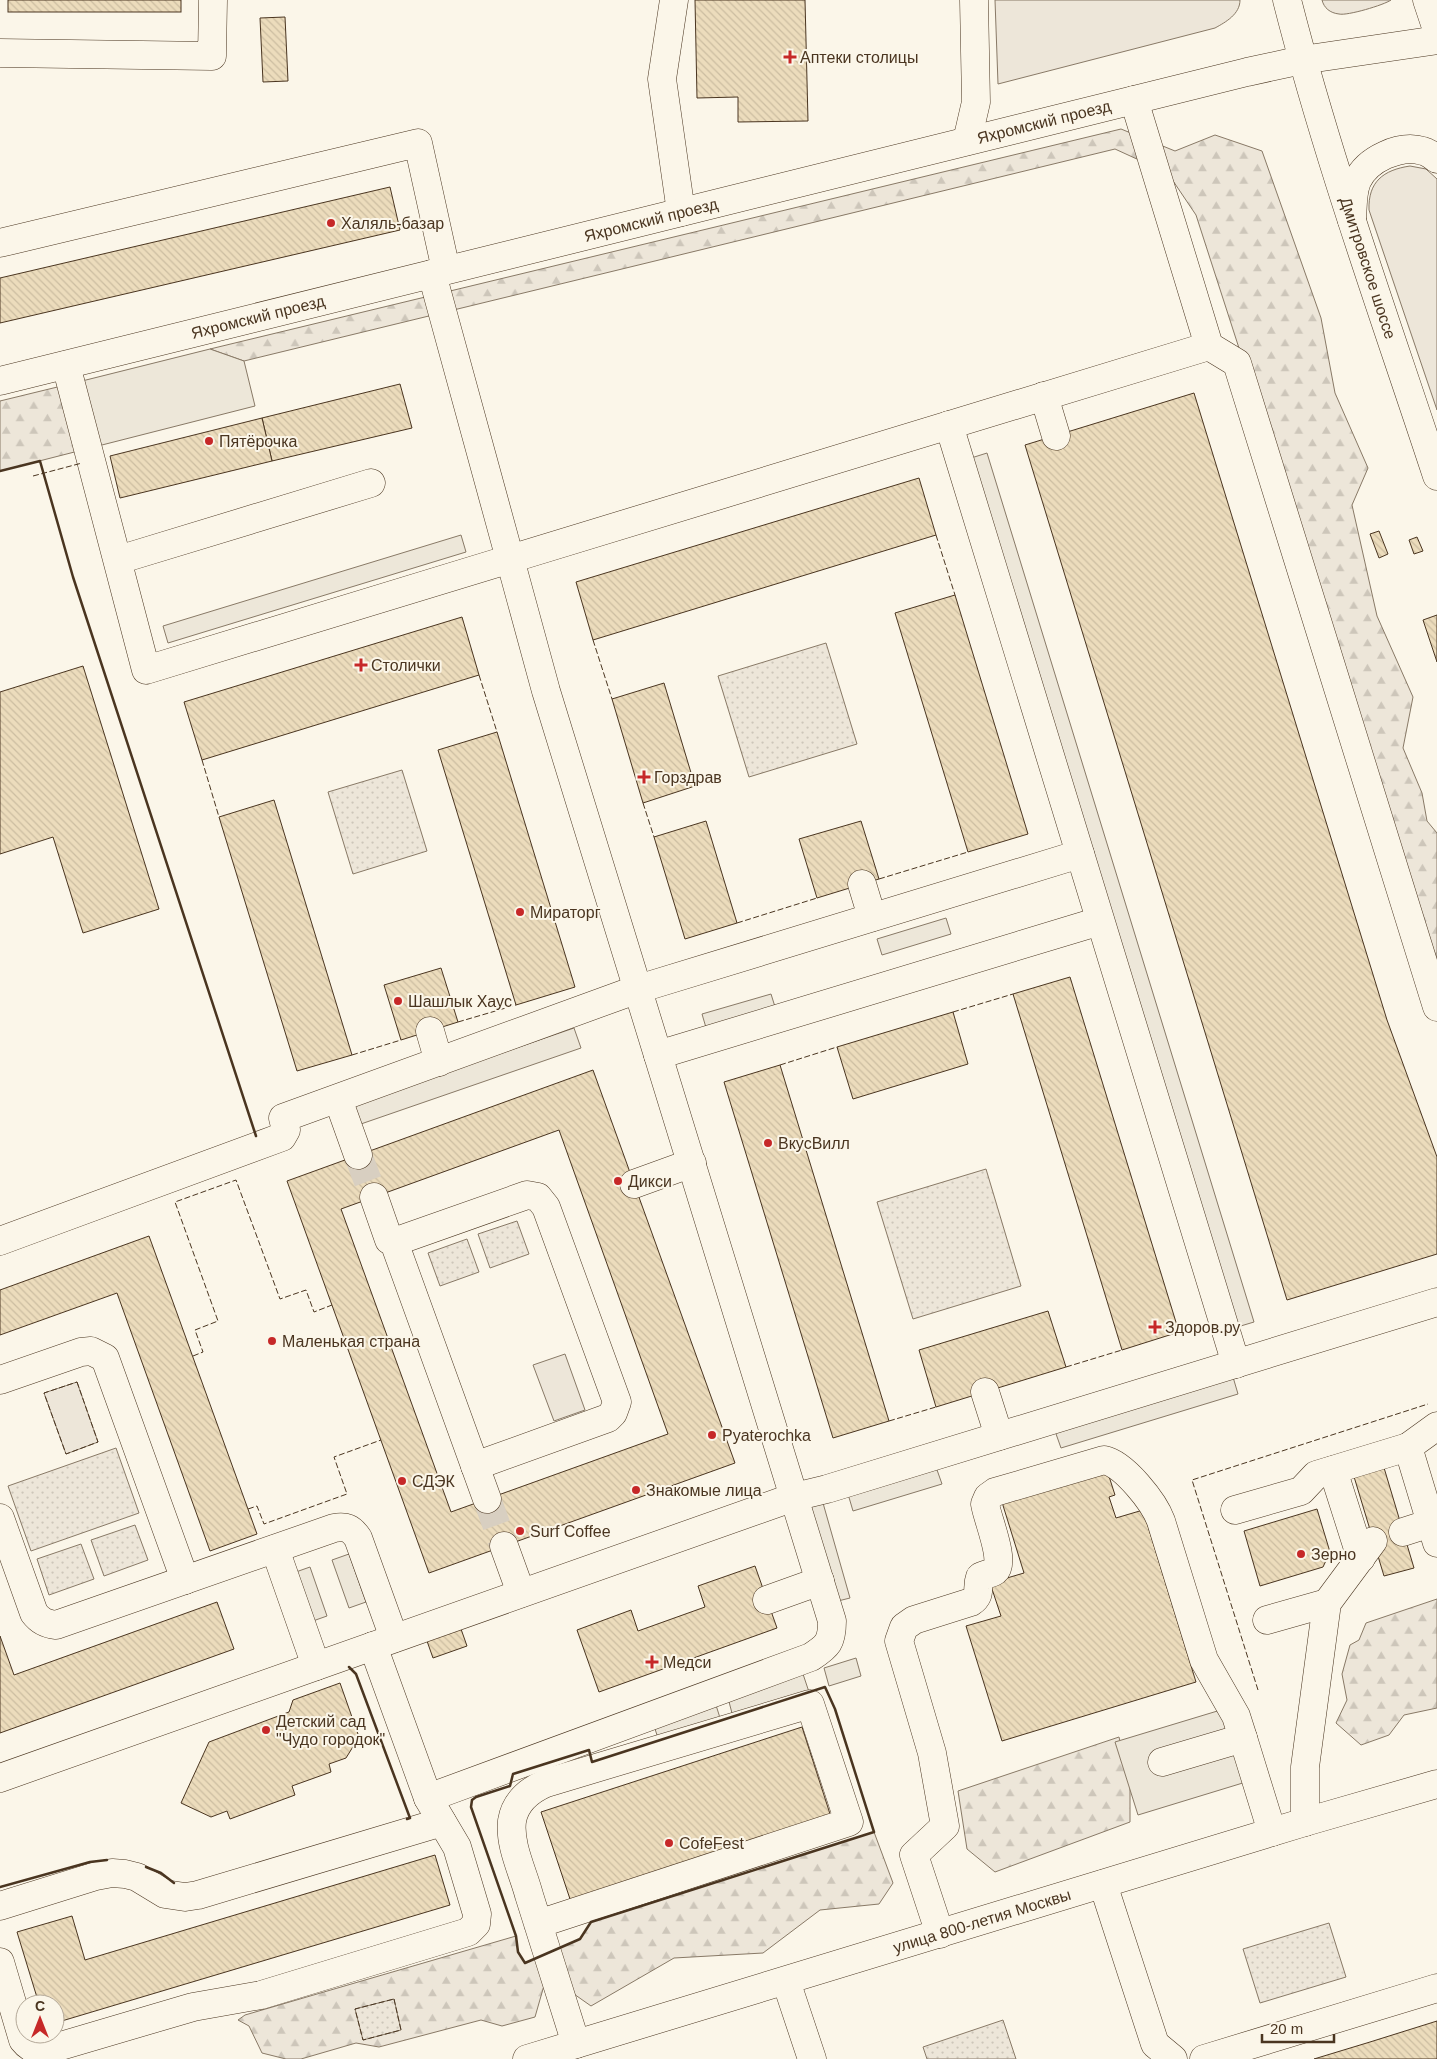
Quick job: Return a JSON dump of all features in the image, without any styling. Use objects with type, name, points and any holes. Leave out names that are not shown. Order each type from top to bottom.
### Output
[{"type":"street","points":[[0,53],[212,56],[213,0]]},
{"type":"street","points":[[674,0],[662,79],[681,212]]},
{"type":"street","points":[[967,141],[976,102],[974,0]]},
{"type":"street","name":"Дмитровское шоссе","points":[[1287,0],[1302,60],[1352,220],[1437,476]]},
{"type":"street","points":[[1427,0],[1437,30]]},
{"type":"street","points":[[1302,60],[1437,40]]},
{"type":"street","name":"Яхромский проезд","points":[[0,381],[967,141],[1302,60]]},
{"type":"street","points":[[1134,100],[1209,346],[1237,363],[1437,1007]]},
{"type":"street","points":[[0,243],[418,143],[439,272],[510,559],[546,691],[832,1621],[832,1635],[826,1648],[811,1657],[428,1798]]},
{"type":"street","points":[[1352,220],[1353,200],[1357,182],[1363,172],[1374,161],[1391,153],[1410,150],[1424,151],[1437,159]]},
{"type":"street","points":[[66,365],[146,670],[1209,346]]},
{"type":"street","points":[[1044,396],[1056,436]]},
{"type":"street","points":[[948,425],[1236,1364]]},
{"type":"street","points":[[118,560],[371,483]]},
{"type":"street","points":[[0,1241],[282,1137],[286,1130],[283,1118],[638,989],[1080,854]]},
{"type":"street","points":[[862,884],[872,917]]},
{"type":"street","points":[[658,1055],[1100,920]]},
{"type":"street","points":[[430,1031],[440,1062]]},
{"type":"street","points":[[338,1099],[358,1155]]},
{"type":"street","points":[[634,1184],[692,1163]]},
{"type":"street","points":[[394,1242],[527,1195],[538,1197],[546,1207],[617,1402],[614,1414],[608,1418],[475,1466]]},
{"type":"street","points":[[374,1197],[389,1240],[394,1242],[487,1499]]},
{"type":"street","points":[[0,1778],[794,1497],[1437,1302]]},
{"type":"street","points":[[0,1380],[81,1352],[91,1351],[105,1358],[185,1580]]},
{"type":"street","points":[[985,1392],[999,1436]]},
{"type":"street","points":[[1235,1510],[1301,1491],[1316,1475],[1408,1447],[1437,1426]]},
{"type":"street","points":[[1403,1532],[1434,1533],[1408,1447]]},
{"type":"street","points":[[940,1934],[914,1855],[945,1826],[932,1753],[899,1642],[904,1627],[914,1620],[971,1602],[979,1594],[978,1582],[980,1577],[994,1571],[998,1566],[998,1553],[985,1504],[988,1497],[995,1492],[1104,1460],[1115,1464],[1147,1494],[1157,1510],[1161,1521],[1204,1660],[1236,1716],[1272,1832]]},
{"type":"street","points":[[1305,1822],[1305,1768],[1327,1602],[1367,1550],[1334,1470]]},
{"type":"street","points":[[0,1518],[34,1613],[39,1620],[47,1624],[56,1625],[334,1528],[344,1526],[354,1531],[358,1538],[383,1642],[428,1798],[457,1846],[457,1886],[478,1918],[473,1928],[468,1932],[261,1995],[193,2007],[94,2048],[36,2050],[28,2046],[23,2040],[0,1962]]},
{"type":"street","points":[[504,1546],[521,1593]]},
{"type":"street","points":[[274,1549],[316,1666]]},
{"type":"street","points":[[767,1600],[820,1581]]},
{"type":"street","points":[[1267,1620],[1327,1602]]},
{"type":"street","points":[[538,1924],[849,1822],[810,1704],[546,1783],[534,1789],[522,1799],[512,1821],[513,1838],[538,1924],[576,2044]]},
{"type":"street","points":[[1162,1762],[1243,1738]]},
{"type":"street","name":"улица 800-летия Москвы","points":[[527,2059],[1305,1822],[1437,1784]]},
{"type":"street","points":[[0,1906],[87,1878],[112,1873],[137,1877],[165,1894],[185,1897],[198,1895],[442,1822]]},
{"type":"street","points":[[1103,1884],[1155,2044],[1173,2059]]},
{"type":"street","points":[[786,1981],[812,2059]]},
{"type":"street","points":[[1204,2059],[1437,1988]]},
{"type":"green space","points":[[995,0],[1240,0],[1235,13],[1215,28],[998,84]]},
{"type":"green space","points":[[1322,0],[1391,0],[1365,10],[1343,14],[1328,10]]},
{"type":"green space","points":[[1121,129],[1175,151],[1215,135],[1262,151],[1321,318],[1335,393],[1368,468],[1352,505],[1377,616],[1413,697],[1403,748],[1422,793],[1427,821],[1437,833],[1437,961],[1196,215],[1163,166],[1139,160],[1115,149],[244,361],[210,349]]},
{"type":"green space","points":[[1410,166],[1426,169],[1437,179],[1437,410],[1369,210],[1371,192],[1379,179],[1392,171]]},
{"type":"green space","points":[[82,381],[98,446],[0,471],[0,401]]},
{"type":"green space","points":[[826,643],[857,744],[749,777],[718,676]]},
{"type":"green space","points":[[402,770],[427,851],[353,874],[328,792]]},
{"type":"green space","points":[[986,1169],[1021,1286],[913,1319],[877,1202]]},
{"type":"green space","points":[[517,1221],[529,1254],[490,1268],[478,1234]]},
{"type":"green space","points":[[467,1239],[479,1272],[440,1286],[428,1253]]},
{"type":"green space","points":[[565,1354],[585,1410],[554,1421],[533,1365]]},
{"type":"green space","points":[[77,1382],[98,1442],[66,1454],[44,1393]]},
{"type":"green space","points":[[116,1448],[139,1513],[31,1551],[8,1486]]},
{"type":"green space","points":[[135,1525],[148,1560],[104,1576],[91,1540]]},
{"type":"green space","points":[[81,1544],[94,1579],[49,1595],[37,1559]]},
{"type":"green space","points":[[1437,1599],[1437,1708],[1404,1715],[1389,1735],[1361,1745],[1336,1723],[1347,1700],[1342,1674],[1350,1645],[1359,1640],[1366,1623]]},
{"type":"green space","points":[[1119,1737],[1130,1786],[1130,1822],[995,1872],[967,1849],[958,1791]]},
{"type":"green space","points":[[874,1832],[893,1883],[879,1904],[820,1910],[763,1953],[674,1958],[591,2006],[547,1975],[535,2017],[502,2026],[481,2020],[379,2047],[356,2043],[301,2059],[286,2059],[262,2053],[249,2026],[238,2020],[245,2015],[516,1936],[518,1952],[525,1963],[580,1939],[591,1922]]},
{"type":"green space","points":[[1329,1923],[1346,1977],[1260,2003],[1243,1949]]},
{"type":"green space","points":[[394,1999],[401,2030],[363,2040],[355,2009]]},
{"type":"green space","points":[[1003,2020],[1016,2059],[927,2059],[923,2047]]},
{"type":"shaded area","points":[[210,349],[244,361],[255,406],[98,446],[82,381]]},
{"type":"shaded area","points":[[987,453],[1254,1322],[1234,1328],[968,459]]},
{"type":"shaded area","points":[[461,535],[466,552],[168,643],[163,626]]},
{"type":"shaded area","points":[[946,918],[951,934],[882,955],[877,939]]},
{"type":"shaded area","points":[[771,994],[776,1010],[707,1031],[702,1014]]},
{"type":"shaded area","points":[[574,1028],[581,1048],[358,1125],[351,1105]]},
{"type":"shaded area","points":[[1233,1377],[1238,1394],[1061,1448],[1055,1431]]},
{"type":"shaded area","points":[[936,1467],[942,1484],[853,1511],[848,1494]]},
{"type":"shaded area","points":[[823,1503],[850,1598],[838,1601],[811,1507]]},
{"type":"shaded area","points":[[349,1554],[366,1602],[349,1608],[332,1560]]},
{"type":"shaded area","points":[[310,1567],[327,1616],[310,1622],[293,1573]]},
{"type":"shaded area","points":[[856,1658],[861,1676],[829,1686],[824,1668]]},
{"type":"shaded area","points":[[803,1674],[809,1692],[733,1717],[728,1698]]},
{"type":"shaded area","points":[[715,1702],[721,1721],[659,1741],[653,1723]]},
{"type":"shaded area","points":[[1224,1709],[1246,1782],[1138,1815],[1115,1742]]},
{"type":"building","points":[[8,0],[181,0],[181,12],[8,12]]},
{"type":"building","points":[[695,0],[805,0],[808,121],[738,122],[738,97],[697,98]]},
{"type":"building","points":[[285,17],[288,81],[263,82],[260,18]]},
{"type":"building","points":[[390,187],[400,230],[0,323],[0,278]]},
{"type":"building","points":[[400,384],[412,428],[272,461],[262,418]]},
{"type":"building","points":[[1194,393],[1387,1020],[1437,1157],[1437,1254],[1287,1300],[1025,445]]},
{"type":"building","points":[[262,418],[272,461],[120,498],[110,456]]},
{"type":"building","points":[[919,478],[936,535],[593,640],[576,582]]},
{"type":"building","points":[[1379,531],[1388,554],[1379,558],[1370,534]]},
{"type":"building","points":[[1417,537],[1423,551],[1414,554],[1409,540]]},
{"type":"building","points":[[955,595],[1028,834],[968,852],[895,613]]},
{"type":"building","points":[[1437,615],[1437,662],[1423,620]]},
{"type":"building","points":[[462,617],[479,675],[202,760],[184,702]]},
{"type":"building","points":[[83,666],[159,909],[83,933],[53,837],[0,854],[0,692]]},
{"type":"building","points":[[664,683],[695,786],[643,803],[612,699]]},
{"type":"building","points":[[497,732],[575,987],[516,1005],[438,750]]},
{"type":"building","points":[[274,800],[352,1055],[297,1071],[219,817]]},
{"type":"building","points":[[706,821],[737,923],[685,939],[654,837]]},
{"type":"building","points":[[861,821],[879,879],[817,898],[799,839]]},
{"type":"building","points":[[441,968],[458,1022],[401,1040],[384,985]]},
{"type":"building","points":[[1070,977],[1179,1332],[1122,1350],[1013,994]]},
{"type":"building","points":[[953,1012],[968,1064],[853,1099],[837,1047]]},
{"type":"building","points":[[780,1065],[889,1421],[833,1438],[724,1082]]},
{"type":"building","points":[[593,1070],[735,1463],[429,1573],[287,1181]],"holes":[[[559,1130],[668,1434],[451,1512],[341,1209]]]},
{"type":"building","points":[[149,1236],[257,1534],[210,1551],[117,1293],[0,1335],[0,1290]]},
{"type":"building","points":[[1048,1311],[1066,1367],[936,1407],[919,1350]]},
{"type":"building","points":[[1382,1461],[1414,1568],[1384,1576],[1352,1470]]},
{"type":"building","points":[[1106,1467],[1115,1495],[1109,1497],[1116,1518],[1143,1510],[1196,1682],[1002,1741],[966,1626],[1001,1616],[990,1583],[1024,1573],[1001,1499]]},
{"type":"building","points":[[1317,1509],[1330,1552],[1323,1567],[1260,1586],[1244,1531]]},
{"type":"building","points":[[755,1566],[777,1628],[599,1692],[577,1630],[631,1610],[638,1631],[705,1607],[698,1586]]},
{"type":"building","points":[[217,1602],[234,1649],[0,1733],[0,1636],[14,1675]]},
{"type":"building","points":[[461,1629],[467,1646],[433,1658],[427,1641]]},
{"type":"building","points":[[340,1683],[359,1737],[346,1758],[329,1764],[331,1772],[292,1786],[295,1795],[230,1819],[227,1811],[211,1817],[181,1803],[209,1742],[289,1712],[293,1700]]},
{"type":"building","points":[[802,1727],[831,1817],[571,1902],[541,1812]]},
{"type":"building","points":[[435,1855],[450,1905],[65,2020],[65,1994],[36,1994],[17,1932],[72,1916],[85,1960]]},
{"type":"building","points":[[1437,2021],[1437,2059],[1314,2059],[1370,2042]]},
{"type":"tunnel","points":[[358,1155],[374,1197]]},
{"type":"tunnel","points":[[487,1499],[504,1546]]},
{"type":"fence","points":[[33,476],[82,463]]},
{"type":"fence","points":[[936,535],[955,595]]},
{"type":"fence","points":[[593,640],[612,699]]},
{"type":"fence","points":[[479,675],[497,732]]},
{"type":"fence","points":[[202,760],[219,817]]},
{"type":"fence","points":[[643,803],[654,837]]},
{"type":"fence","points":[[879,879],[968,852]]},
{"type":"fence","points":[[737,923],[817,898]]},
{"type":"fence","points":[[953,1012],[1013,994]]},
{"type":"fence","points":[[458,1022],[516,1005]]},
{"type":"fence","points":[[352,1055],[401,1040]]},
{"type":"fence","points":[[780,1065],[837,1047]]},
{"type":"fence","points":[[193,1356],[203,1352],[195,1330],[218,1321],[175,1202],[236,1180],[280,1299],[306,1290],[314,1312],[332,1305]]},
{"type":"fence","points":[[1066,1367],[1122,1350]]},
{"type":"fence","points":[[77,1382],[98,1442],[66,1454],[44,1393],[77,1382]]},
{"type":"fence","points":[[1258,1690],[1192,1480],[1428,1404]]},
{"type":"fence","points":[[889,1421],[936,1407]]},
{"type":"fence","points":[[248,1509],[257,1506],[264,1524],[347,1494],[334,1457],[381,1440]]},
{"type":"fence","points":[[394,1999],[401,2030],[363,2040],[355,2009],[394,1999]]},
{"type":"wall","points":[[0,471],[40,461],[73,577],[256,1136]]},
{"type":"wall","points":[[349,1667],[356,1674],[410,1818],[407,1819]]},
{"type":"wall","points":[[825,1687],[835,1709],[874,1832],[591,1922],[580,1939],[525,1963],[518,1952],[516,1936],[471,1807],[472,1800],[510,1786],[513,1774],[589,1750],[592,1762],[825,1687]]},
{"type":"wall","points":[[0,1887],[90,1862],[107,1860]]},
{"type":"wall","points":[[146,1867],[161,1873],[174,1883]]},
{"type":"place","name":"Аптеки столицы","points":[[790,57]]},
{"type":"place","name":"Халяль-базар","points":[[331,223]]},
{"type":"place","name":"Пятёрочка","points":[[209,441]]},
{"type":"place","name":"Столички","points":[[361,665]]},
{"type":"place","name":"Горздрав","points":[[644,777]]},
{"type":"place","name":"Мираторг","points":[[520,912]]},
{"type":"place","name":"Шашлык Хаус","points":[[398,1001]]},
{"type":"place","name":"ВкусВилл","points":[[768,1143]]},
{"type":"place","name":"Дикси","points":[[618,1181]]},
{"type":"place","name":"Здоров.ру","points":[[1155,1327]]},
{"type":"place","name":"Маленькая страна","points":[[272,1341]]},
{"type":"place","name":"Pyaterochka","points":[[712,1435]]},
{"type":"place","name":"СДЭК","points":[[402,1481]]},
{"type":"place","name":"Знакомые лица","points":[[636,1490]]},
{"type":"place","name":"Surf Coffee","points":[[520,1531]]},
{"type":"place","name":"Зерно","points":[[1301,1554]]},
{"type":"place","name":"Медси","points":[[652,1662]]},
{"type":"place","name":"Детский сад \"Чудо городок\"","points":[[266,1730]]},
{"type":"place","name":"CofeFest","points":[[669,1843]]}]
